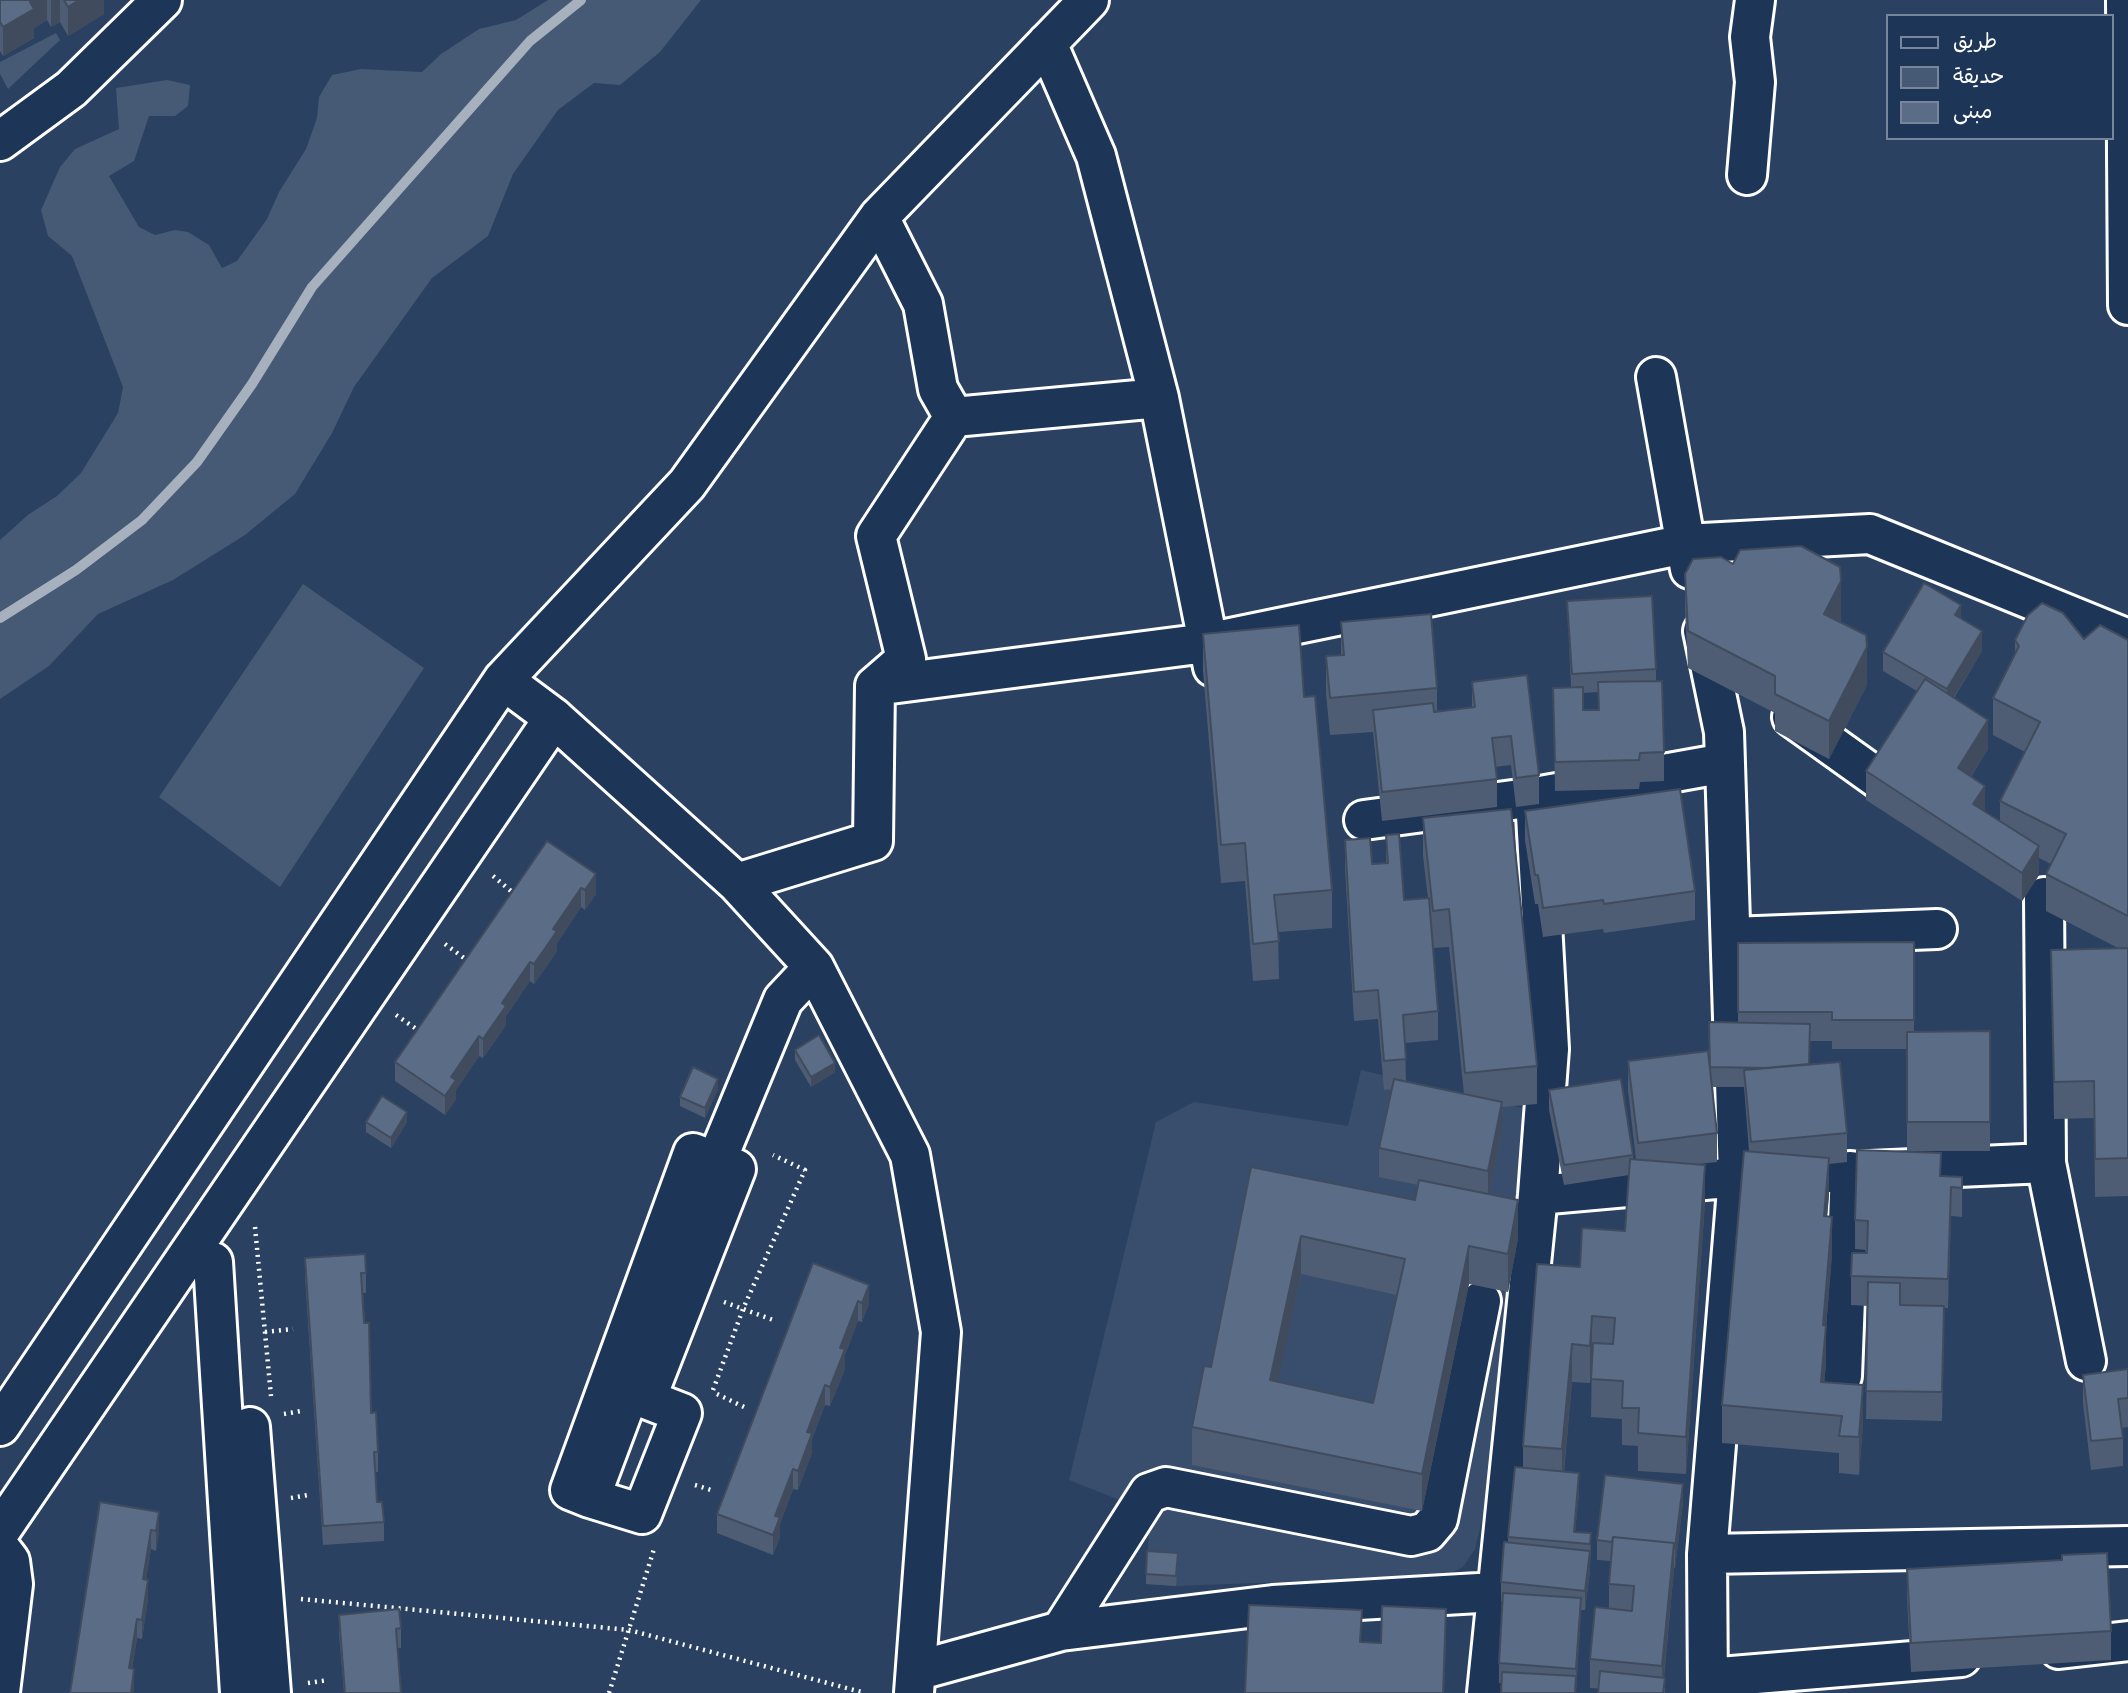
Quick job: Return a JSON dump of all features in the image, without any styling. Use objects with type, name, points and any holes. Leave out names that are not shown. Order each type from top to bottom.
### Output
[{"type":"street","points":[[0,141],[71,89],[162,0]]},
{"type":"street","points":[[0,1426],[503,680],[687,484],[878,217],[1089,0]]},
{"type":"street","points":[[1747,175],[1755,82],[1750,37],[1755,0]]},
{"type":"street","points":[[2126,0],[2128,305]]},
{"type":"street","points":[[1047,43],[1096,156],[1159,398],[1206,643],[1225,706]]},
{"type":"street","points":[[878,217],[923,304],[938,389],[954,417]]},
{"type":"street","points":[[1656,377],[1685,544],[1724,732],[1738,1177],[1707,1554],[1708,1685],[1902,1677],[2008,1653],[2128,1641]]},
{"type":"street","points":[[954,417],[1159,398]]},
{"type":"street","points":[[737,883],[873,841],[875,686],[906,659],[876,536],[954,417]]},
{"type":"street","points":[[875,686],[1206,643],[1685,544],[1870,534],[2128,639]]},
{"type":"street","points":[[1708,657],[1932,817]]},
{"type":"street","points":[[503,680],[554,718],[737,883],[814,967],[910,1155],[941,1332],[915,1682],[1061,1631],[1273,1605],[1496,1592]]},
{"type":"street","points":[[0,1531],[554,718]]},
{"type":"street","points":[[1364,820],[1535,797],[1725,764]]},
{"type":"street","points":[[1487,1693],[1538,1195],[1549,1049],[1535,797]]},
{"type":"street","points":[[2010,873],[2060,907],[2046,1163],[2086,1361]]},
{"type":"street","points":[[1732,937],[1937,929]]},
{"type":"street","points":[[716,1162],[736,1169],[646,1399],[682,1413],[642,1514],[590,1498],[716,1162],[783,1000],[814,967]]},
{"type":"street","points":[[1538,1195],[1738,1177],[2046,1163]]},
{"type":"street","points":[[1842,1376],[1850,1171]]},
{"type":"street","points":[[213,1262],[240,1693]]},
{"type":"street","points":[[1061,1631],[1149,1493],[1166,1487],[1411,1536],[1427,1532],[1438,1519],[1481,1301]]},
{"type":"street","points":[[217,1316],[242,1313],[284,1689]]},
{"type":"street","points":[[1707,1554],[2128,1546]]},
{"type":"street","points":[[0,1548],[10,1561],[13,1584],[0,1692]]},
{"type":"street","points":[[1270,1643],[1273,1605]]},
{"type":"path","points":[[484,870],[511,891]]},
{"type":"path","points":[[437,939],[464,958]]},
{"type":"path","points":[[389,1011],[415,1028]]},
{"type":"path","points":[[254,1224],[271,1404]]},
{"type":"path","points":[[689,1289],[776,1321]]},
{"type":"path","points":[[265,1332],[293,1329]]},
{"type":"path","points":[[290,1598],[629,1629],[865,1693]]},
{"type":"path","points":[[284,1689],[328,1680]]},
{"type":"shaded area","points":[[1361,1070],[1523,1108],[1519,1287],[1488,1495],[1475,1549],[1463,1567],[1446,1576],[1176,1586],[1146,1584],[1150,1512],[1069,1480],[1156,1122],[1194,1102],[1348,1126]]},
{"type":"green space","points":[[548,0],[701,0],[660,52],[620,85],[594,83],[558,110],[513,174],[488,236],[432,278],[354,387],[332,433],[295,494],[245,535],[173,580],[98,614],[49,666],[0,699],[0,540],[29,514],[57,496],[81,473],[118,413],[123,387],[72,256],[48,236],[41,210],[60,167],[75,149],[119,129],[116,88],[167,80],[190,85],[188,106],[175,116],[149,116],[134,161],[109,176],[139,227],[155,235],[175,230],[188,232],[209,245],[222,268],[237,261],[267,219],[279,192],[306,149],[317,118],[319,97],[332,75],[361,69],[422,72],[441,54],[479,29],[516,20]]},
{"type":"green space","points":[[56,33],[60,40],[8,89],[0,74],[0,62]]},
{"type":"green space","points":[[303,584],[424,668],[280,887],[159,797]]},
{"type":"building","points":[[0,0],[33,0],[30,2],[34,9],[3,27],[0,22]]},
{"type":"building","points":[[64,0],[79,0],[68,7]]},
{"type":"building","points":[[1801,546],[1840,567],[1841,581],[1824,614],[1866,635],[1867,647],[1829,721],[1775,694],[1775,676],[1688,631],[1685,574],[1693,559],[1721,557],[1733,564],[1740,550]]},
{"type":"building","points":[[1924,583],[1961,605],[1955,615],[1982,631],[1947,689],[1883,652]]},
{"type":"building","points":[[1652,596],[1656,669],[1572,674],[1567,601]]},
{"type":"building","points":[[2042,603],[2063,613],[2084,639],[2100,625],[2128,640],[2128,916],[2046,874],[2066,834],[2000,801],[2040,722],[1993,698],[2019,646],[2015,640],[2028,615]]},
{"type":"building","points":[[1431,614],[1437,688],[1330,698],[1326,656],[1344,655],[1341,622]]},
{"type":"building","points":[[1299,625],[1304,697],[1315,696],[1332,890],[1274,895],[1279,941],[1253,944],[1245,843],[1221,845],[1203,634]]},
{"type":"building","points":[[1527,675],[1539,775],[1516,778],[1511,736],[1492,738],[1497,779],[1382,792],[1373,710],[1433,703],[1434,712],[1475,707],[1472,682]]},
{"type":"building","points":[[1925,679],[1988,720],[1958,768],[1985,786],[1973,804],[2039,846],[2022,873],[1866,771]]},
{"type":"building","points":[[1662,681],[1664,752],[1640,753],[1639,760],[1555,762],[1553,688],[1583,687],[1583,710],[1599,710],[1598,682]]},
{"type":"building","points":[[1680,789],[1695,891],[1604,904],[1603,900],[1543,908],[1525,811]]},
{"type":"building","points":[[1511,809],[1537,1066],[1465,1073],[1449,909],[1433,911],[1423,818]]},
{"type":"building","points":[[1399,834],[1404,900],[1429,898],[1438,1011],[1403,1015],[1406,1059],[1384,1061],[1378,990],[1354,992],[1345,840],[1370,838],[1372,864],[1388,863],[1386,835]]},
{"type":"building","points":[[547,841],[596,874],[585,890],[581,888],[553,929],[557,931],[534,964],[530,962],[502,1003],[506,1006],[483,1039],[479,1036],[451,1077],[456,1080],[445,1096],[395,1062]]},
{"type":"building","points":[[1914,942],[1914,1020],[1832,1020],[1832,1012],[1738,1012],[1738,943]]},
{"type":"building","points":[[2128,948],[2128,1158],[2095,1159],[2094,1081],[2054,1082],[2051,950]]},
{"type":"building","points":[[1709,1022],[1810,1024],[1809,1064],[1765,1068],[1710,1067]]},
{"type":"building","points":[[1990,1031],[1990,1122],[1907,1122],[1907,1032]]},
{"type":"building","points":[[819,1035],[835,1063],[811,1077],[795,1050]]},
{"type":"building","points":[[1708,1051],[1717,1133],[1638,1143],[1628,1061]]},
{"type":"building","points":[[1840,1062],[1847,1133],[1751,1142],[1744,1070]]},
{"type":"building","points":[[693,1067],[718,1079],[705,1108],[680,1097]]},
{"type":"building","points":[[1394,1079],[1502,1102],[1488,1171],[1379,1148]]},
{"type":"building","points":[[1621,1079],[1633,1155],[1564,1165],[1549,1090]]},
{"type":"building","points":[[382,1096],[407,1112],[391,1138],[366,1122]]},
{"type":"building","points":[[1857,1150],[1941,1153],[1940,1176],[1962,1177],[1962,1188],[1951,1187],[1948,1279],[1851,1276],[1852,1253],[1867,1253],[1868,1221],[1855,1220]]},
{"type":"building","points":[[1744,1151],[1829,1158],[1824,1216],[1832,1217],[1821,1382],[1863,1385],[1859,1437],[1839,1436],[1842,1416],[1722,1405]]},
{"type":"building","points":[[1630,1159],[1705,1165],[1686,1437],[1638,1433],[1639,1408],[1622,1408],[1623,1381],[1591,1379],[1593,1343],[1613,1344],[1615,1318],[1592,1316],[1590,1346],[1572,1344],[1562,1449],[1523,1446],[1537,1264],[1580,1267],[1582,1228],[1625,1231]]},
{"type":"building","points":[[1251,1167],[1415,1200],[1419,1180],[1518,1200],[1508,1254],[1469,1246],[1422,1474],[1192,1427],[1204,1366],[1211,1367]],"holes":[[[1301,1236],[1405,1259],[1373,1403],[1270,1380]]]},
{"type":"building","points":[[365,1254],[366,1273],[361,1273],[364,1323],[369,1323],[371,1413],[376,1412],[378,1452],[374,1452],[377,1502],[382,1502],[384,1522],[323,1526],[305,1258]]},
{"type":"building","points":[[813,1263],[869,1285],[862,1303],[858,1301],[840,1348],[845,1349],[830,1387],[825,1385],[807,1432],[812,1433],[798,1471],[793,1469],[775,1516],[780,1517],[773,1535],[717,1514]]},
{"type":"building","points":[[1868,1282],[1900,1283],[1900,1305],[1944,1306],[1942,1392],[1866,1391]]},
{"type":"building","points":[[2128,1369],[2128,1398],[2118,1399],[2123,1438],[2091,1441],[2083,1375]]},
{"type":"building","points":[[1515,1467],[1579,1473],[1574,1532],[1591,1533],[1590,1544],[1508,1537]]},
{"type":"building","points":[[1605,1475],[1683,1484],[1675,1548],[1674,1543],[1613,1537],[1612,1542],[1597,1540]]},
{"type":"building","points":[[100,1502],[159,1512],[156,1531],[151,1530],[143,1579],[148,1580],[142,1620],[137,1619],[129,1668],[134,1669],[131,1693],[70,1693]]},
{"type":"building","points":[[1613,1537],[1674,1543],[1662,1666],[1590,1659],[1595,1607],[1632,1611],[1634,1586],[1609,1584]]},
{"type":"building","points":[[1504,1542],[1590,1551],[1585,1591],[1501,1582]]},
{"type":"building","points":[[1147,1551],[1178,1553],[1176,1576],[1146,1574]]},
{"type":"building","points":[[2107,1553],[2111,1631],[1911,1643],[1907,1569],[2062,1560],[2062,1555]]},
{"type":"building","points":[[1503,1593],[1581,1598],[1576,1669],[1499,1663]]},
{"type":"building","points":[[1249,1605],[1362,1610],[1360,1642],[1381,1643],[1382,1606],[1446,1609],[1443,1693],[1245,1693]]},
{"type":"building","points":[[399,1609],[401,1628],[396,1629],[401,1693],[345,1693],[339,1615]]},
{"type":"building","points":[[1600,1671],[1665,1678],[1663,1693],[1598,1693]]},
{"type":"building","points":[[1502,1672],[1576,1676],[1575,1693],[1501,1693]]},
{"type":"waterway","points":[[0,618],[76,570],[142,520],[197,462],[252,384],[312,287],[530,41],[581,0]]}]
